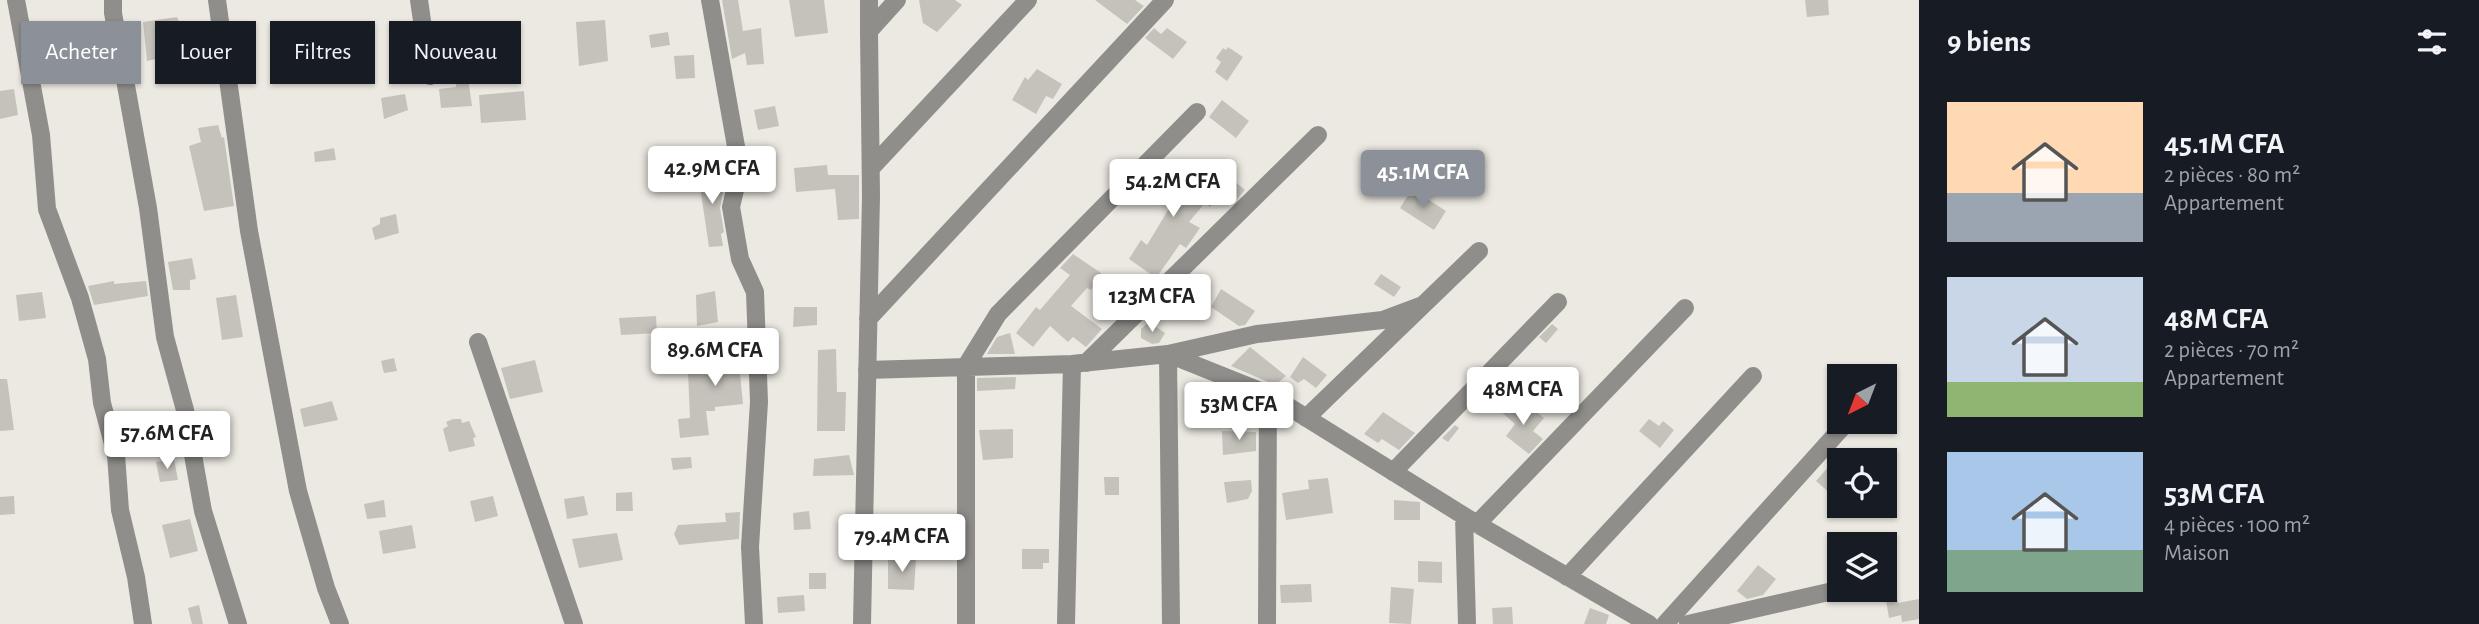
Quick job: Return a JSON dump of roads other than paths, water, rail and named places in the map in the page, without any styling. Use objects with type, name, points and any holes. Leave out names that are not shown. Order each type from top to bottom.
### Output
[{"type":"street","points":[[16,0],[41,135],[47,209],[76,287],[97,359],[102,403],[116,455],[120,510],[136,577],[143,624]]},
{"type":"street","points":[[113,0],[113,13],[148,208],[165,337],[186,410],[203,511],[238,624]]},
{"type":"street","points":[[217,0],[249,231],[298,492],[326,588],[340,624]]},
{"type":"street","points":[[419,0],[422,21]]},
{"type":"street","points":[[710,0],[740,169],[731,206],[740,260],[755,292],[759,402],[750,547],[754,624]]},
{"type":"street","points":[[862,624],[871,168],[869,0]]},
{"type":"street","points":[[869,31],[897,0]]},
{"type":"street","points":[[871,168],[1028,0]]},
{"type":"street","points":[[868,319],[1166,0]]},
{"type":"street","points":[[966,624],[966,366],[998,314],[1197,112]]},
{"type":"street","points":[[1066,624],[1079,363],[1318,135]]},
{"type":"street","points":[[1306,418],[1479,251]]},
{"type":"street","points":[[1393,472],[1558,302]]},
{"type":"street","points":[[867,370],[1079,363],[1168,354],[1258,334],[1383,320],[1423,306]]},
{"type":"street","points":[[1467,624],[1470,520],[1685,308]]},
{"type":"street","points":[[478,342],[574,624]]},
{"type":"street","points":[[1168,354],[1268,394],[1470,520],[1649,624]]},
{"type":"street","points":[[1168,354],[1171,624]]},
{"type":"street","points":[[1567,577],[1753,376]]},
{"type":"street","points":[[1267,624],[1268,394]]},
{"type":"street","points":[[1665,624],[1836,434]]},
{"type":"street","points":[[1688,624],[1827,592]]}]
